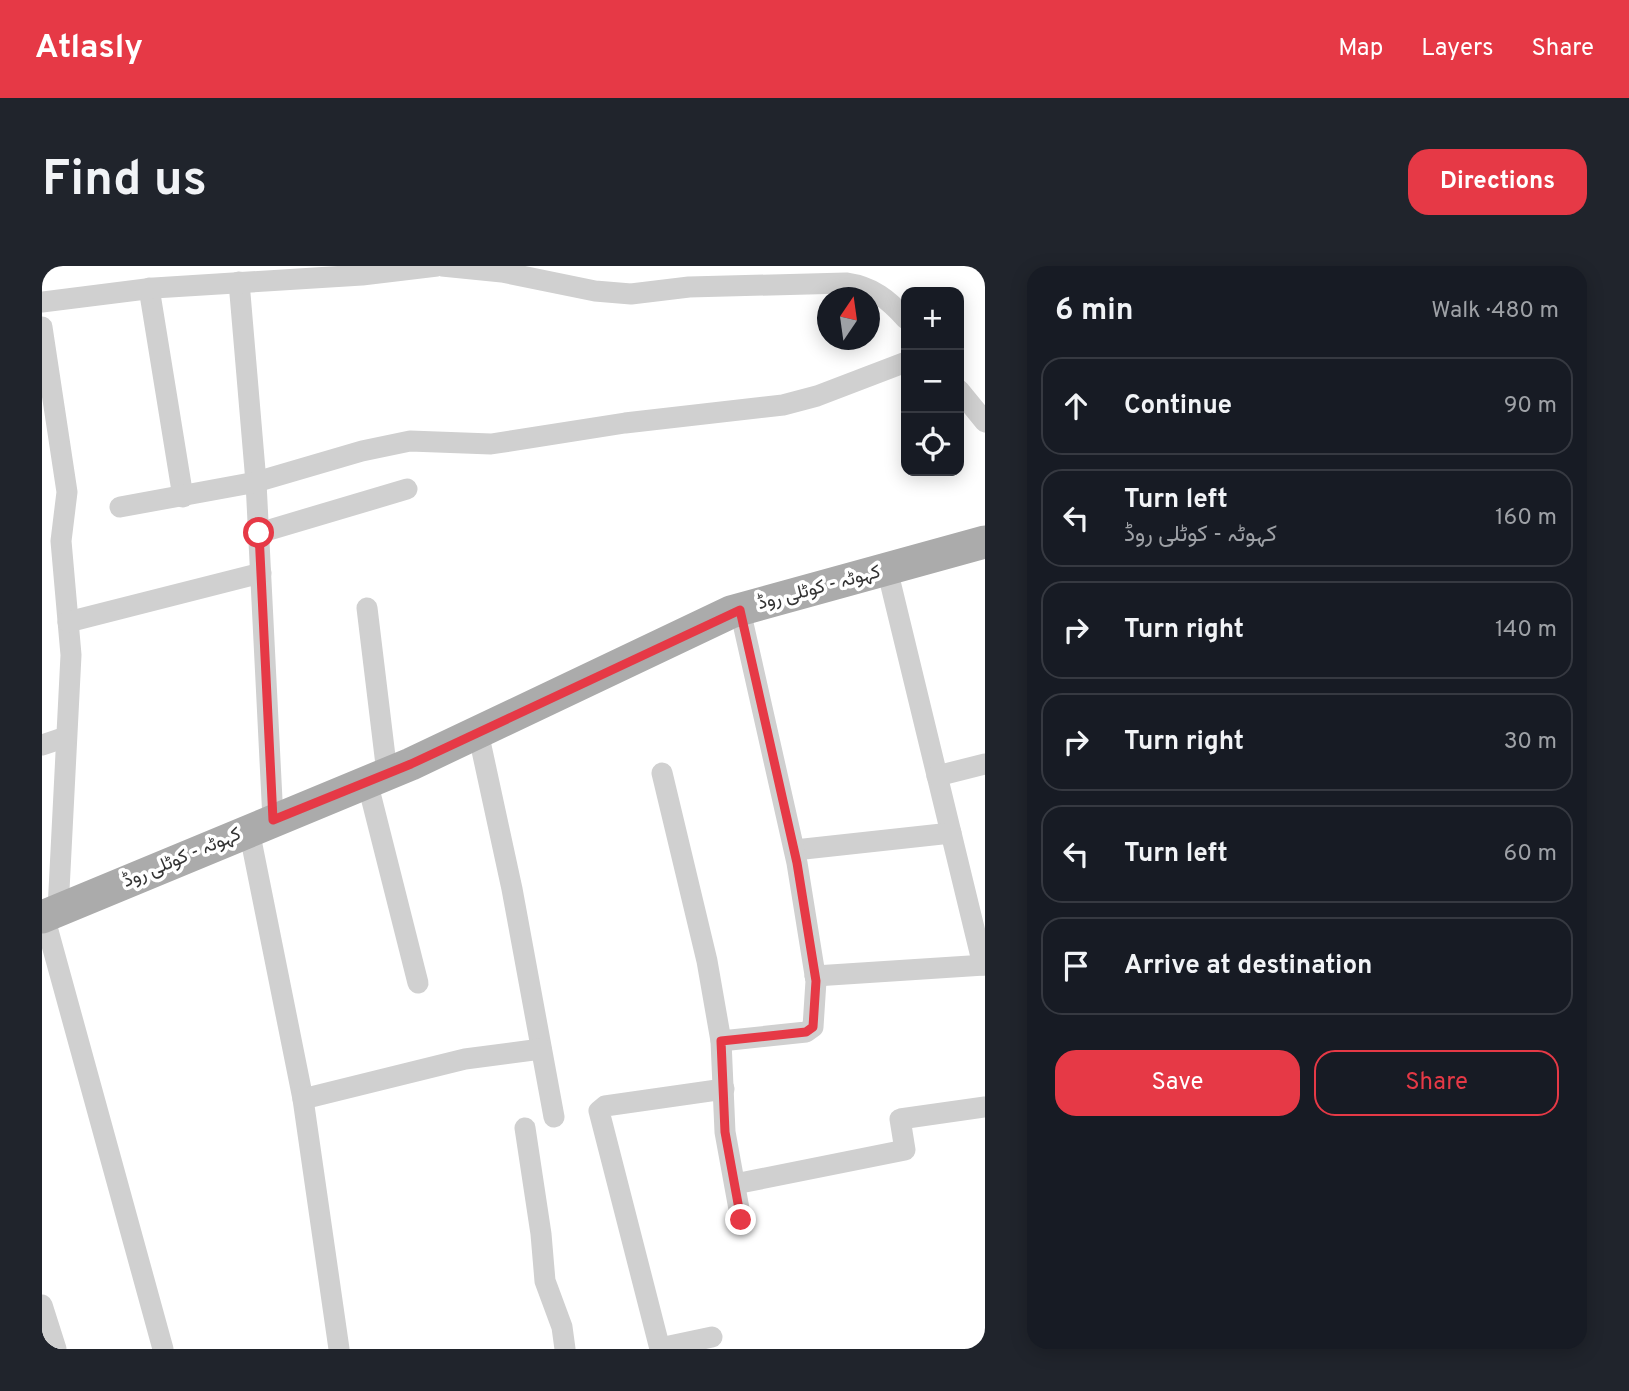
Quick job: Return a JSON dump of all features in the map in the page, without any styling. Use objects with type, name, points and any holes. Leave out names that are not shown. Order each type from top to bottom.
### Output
[{"type":"main road","name":"کہوٹہ - کوٹلی روڈ","points":[[48,914],[377,778],[740,610],[985,542]]},
{"type":"street","points":[[42,302],[149,288],[362,275],[439,266],[502,272],[595,291],[631,294],[689,287],[846,283],[867,286],[887,299],[901,314]]},
{"type":"street","points":[[239,282],[261,573],[261,825],[339,1349]]},
{"type":"street","points":[[149,288],[183,497]]},
{"type":"street","points":[[42,327],[65,475],[66,516],[61,541],[71,655],[66,737],[48,914],[163,1349]]},
{"type":"street","points":[[120,507],[256,482],[362,451],[410,441],[491,444],[625,423],[783,405],[817,396],[901,364]]},
{"type":"street","points":[[964,396],[985,422]]},
{"type":"street","points":[[259,533],[407,489]]},
{"type":"street","points":[[816,976],[984,965],[887,569]]},
{"type":"street","points":[[68,622],[261,573]]},
{"type":"street","points":[[366,608],[377,778],[418,984]]},
{"type":"street","points":[[721,1041],[806,1032],[813,1027],[816,976],[794,850],[740,610]]},
{"type":"street","points":[[478,732],[554,1117]]},
{"type":"street","points":[[42,746],[66,737]]},
{"type":"street","points":[[937,776],[985,764]]},
{"type":"street","points":[[662,773],[707,961],[721,1041],[725,1132],[741,1220]]},
{"type":"street","points":[[794,850],[951,833]]},
{"type":"street","points":[[303,1099],[465,1059],[541,1049]]},
{"type":"street","points":[[712,1337],[660,1349],[599,1111],[605,1106],[724,1089]]},
{"type":"street","points":[[735,1184],[905,1150],[900,1119],[985,1107]]},
{"type":"street","points":[[525,1128],[541,1234],[545,1281],[562,1327],[565,1349]]},
{"type":"street","points":[[42,1305],[56,1349]]},
{"type":"route","points":[[259,533],[271,735],[273,820],[411,764],[740,610],[797,863],[816,981],[813,1027],[806,1032],[721,1041],[725,1132],[741,1220]]}]
